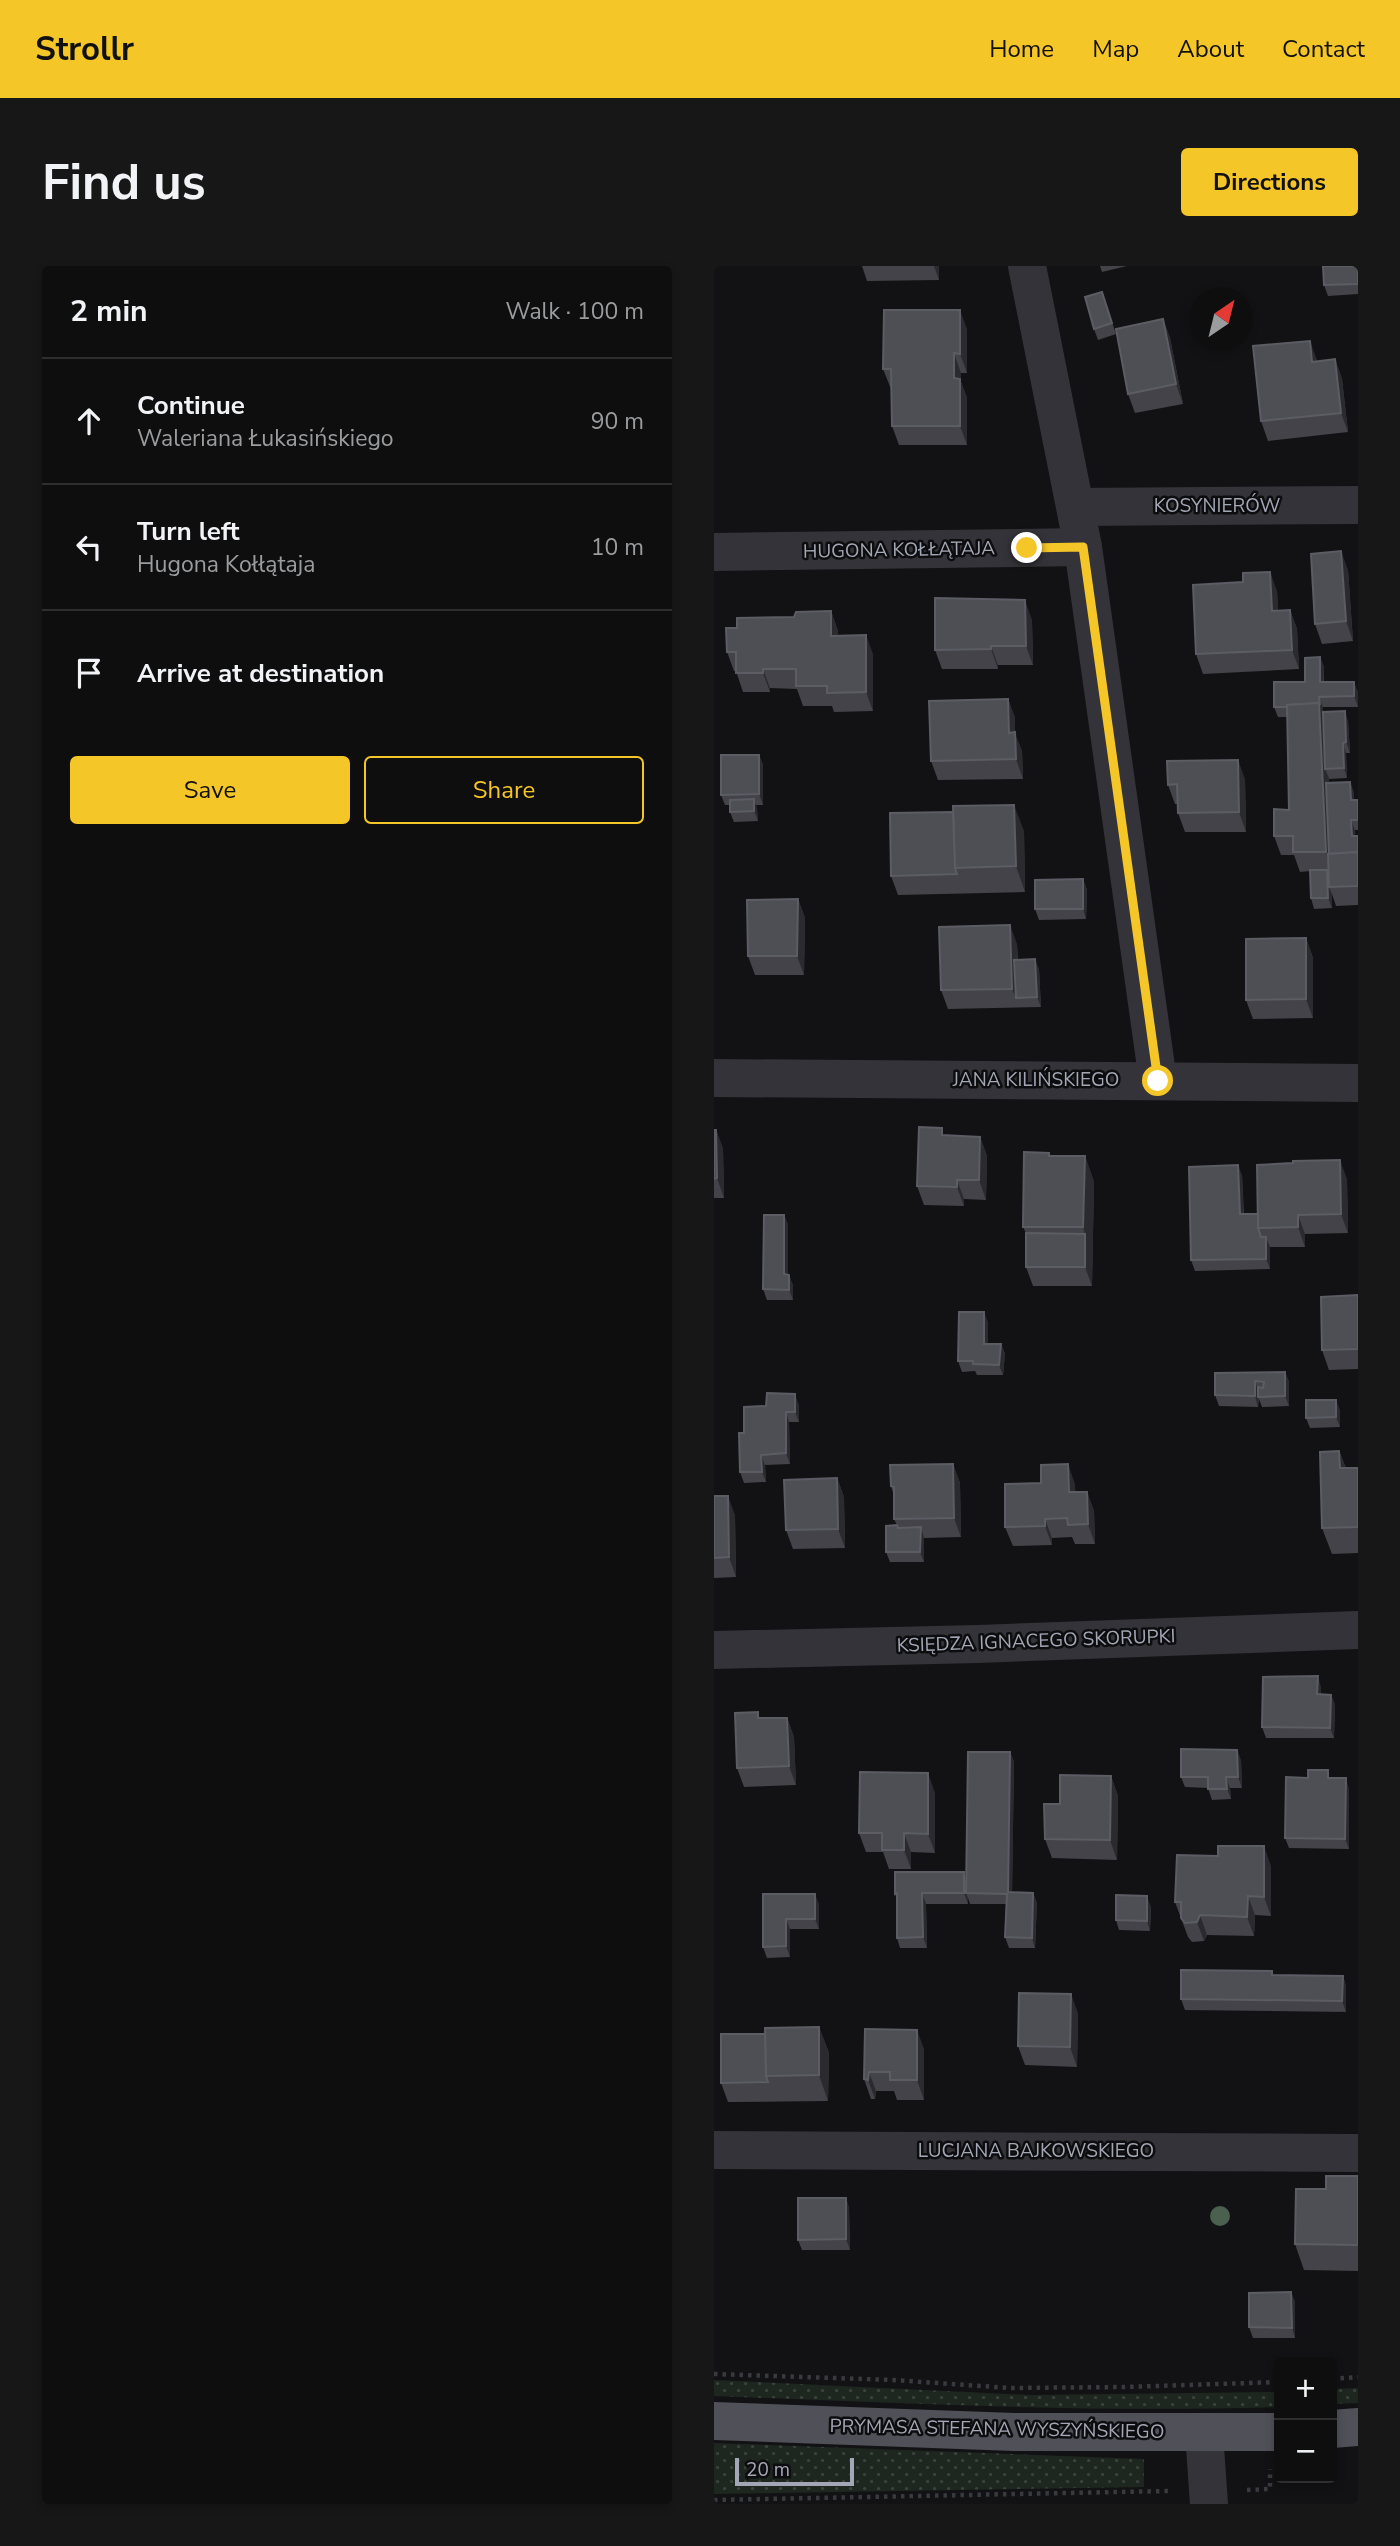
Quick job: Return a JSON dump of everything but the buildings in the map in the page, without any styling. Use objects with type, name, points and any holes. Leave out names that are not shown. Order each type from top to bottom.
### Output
[{"type":"main road","name":"PRYMASA STEFANA WYSZYŃSKIEGO","points":[[714,2421],[1014,2432],[1274,2432]]},
{"type":"main road","points":[[1337,2429],[1358,2427]]},
{"type":"street","points":[[1027,266],[1083,547],[1158,1081]]},
{"type":"street","name":"KOSYNIERÓW","points":[[1076,507],[1358,505]]},
{"type":"street","name":"HUGONA KOŁŁĄTAJA","points":[[714,552],[1083,547]]},
{"type":"street","name":"JANA KILIŃSKIEGO","points":[[714,1077],[1358,1083]]},
{"type":"street","name":"KSIĘDZA IGNACEGO SKORUPKI","points":[[714,1650],[978,1644],[1358,1630]]},
{"type":"street","name":"LUCJANA BAJKOWSKIEGO","points":[[714,2150],[1358,2153]]},
{"type":"street","points":[[1204,2433],[1209,2497]]},
{"type":"path","points":[[714,2374],[893,2380],[1010,2388],[1125,2388],[1274,2382]]},
{"type":"path","points":[[1337,2379],[1358,2377]]},
{"type":"path","points":[[714,2500],[1209,2497]]},
{"type":"shaded area","points":[[714,2380],[1031,2395],[1274,2392],[1274,2407],[1067,2408],[714,2396]]},
{"type":"shaded area","points":[[1358,2388],[1358,2403],[1337,2404],[1337,2389]]},
{"type":"shaded area","points":[[714,2443],[1144,2459],[1144,2487],[714,2494]]},
{"type":"route","points":[[1027,548],[1083,547],[1158,1081]]}]
